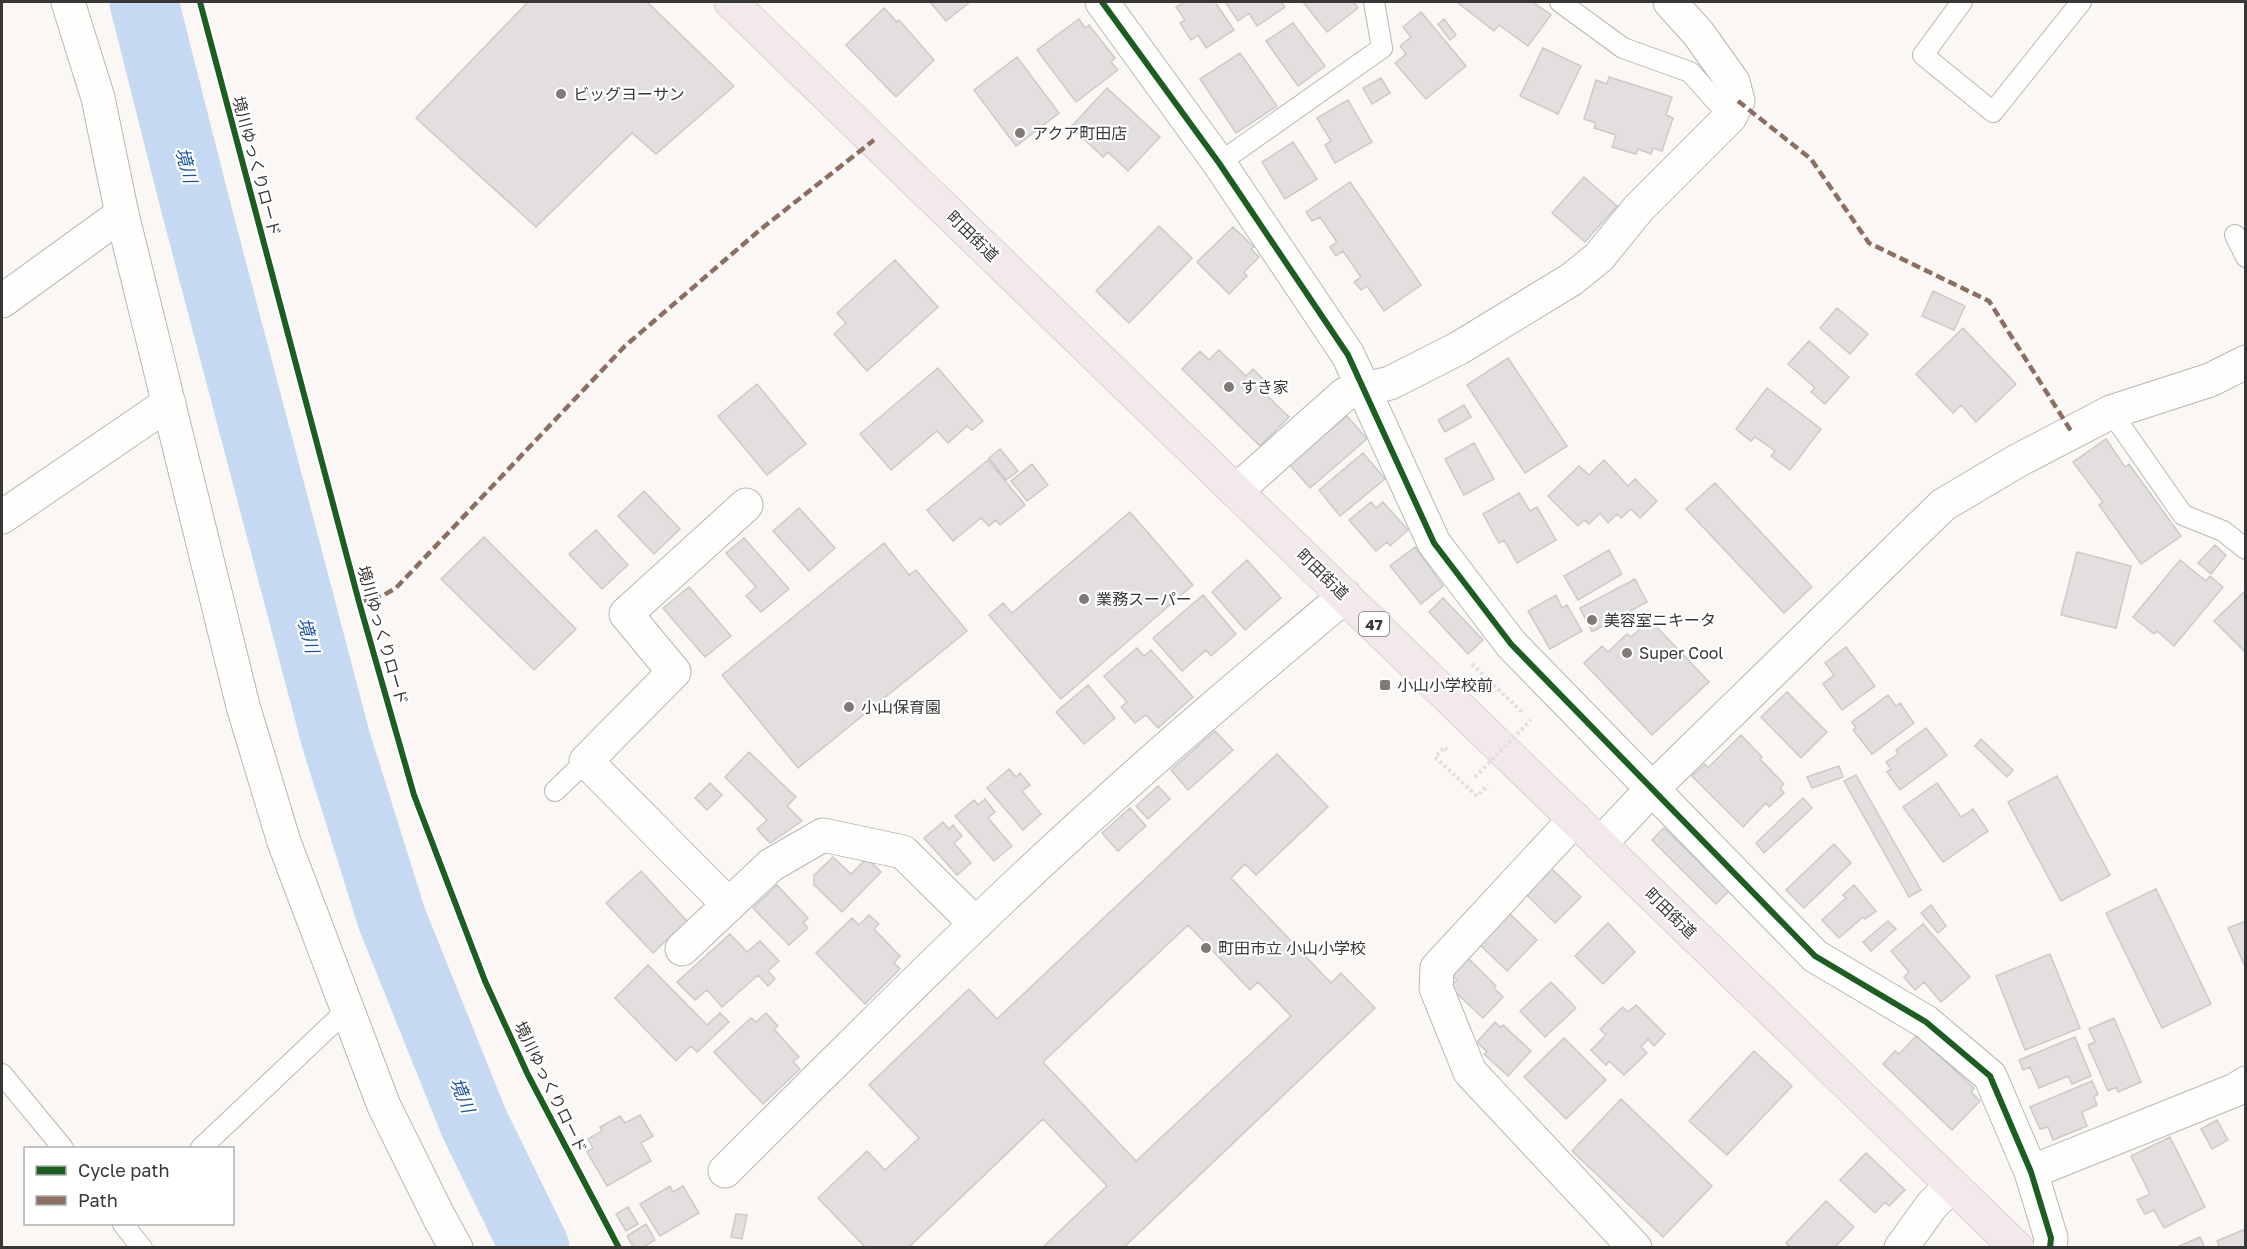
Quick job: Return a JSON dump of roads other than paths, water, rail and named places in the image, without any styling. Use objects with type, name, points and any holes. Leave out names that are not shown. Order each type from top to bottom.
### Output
[{"type":"main road","name":"町田街道","points":[[731,2],[2017,1248]]},
{"type":"street","points":[[68,2],[98,98],[122,214],[243,706],[284,842],[384,1106],[456,1248]]},
{"type":"street","points":[[1102,2],[1219,163],[1348,355],[1434,543],[1511,644],[1815,956],[1926,1022],[1990,1076],[2031,1172],[2051,1238],[2050,1248]]},
{"type":"street","points":[[1236,491],[1345,394],[1390,383],[1459,348],[1572,279],[1599,257],[1638,210],[1730,117],[1738,101],[1733,82],[1698,33],[1670,2]]},
{"type":"street","points":[[2,301],[122,214]]},
{"type":"street","points":[[1600,844],[1653,788],[1943,505],[2017,461],[2111,412],[2210,380],[2246,362]]},
{"type":"street","points":[[2,517],[169,403]]},
{"type":"street","points":[[729,904],[586,761],[674,672],[626,614],[746,505]]},
{"type":"street","points":[[725,1171],[976,924],[1110,799],[1345,596]]},
{"type":"street","points":[[1575,819],[1437,968],[1436,988],[1470,1072],[1635,1248]]},
{"type":"street","points":[[682,949],[771,865],[823,835],[903,852],[976,924]]},
{"type":"street","points":[[2031,1172],[2225,1094],[2246,1083]]},
{"type":"street","points":[[1901,1248],[1932,1205],[1952,1185]]},
{"type":"lane","points":[[1219,163],[1382,48],[1374,2]]},
{"type":"lane","points":[[1560,2],[1623,48],[1690,72],[1730,117]]},
{"type":"lane","points":[[1962,2],[1923,55],[1994,112],[2080,2]]},
{"type":"lane","points":[[2235,235],[2246,257]]},
{"type":"lane","points":[[2111,412],[2183,515],[2223,531],[2246,549]]},
{"type":"lane","points":[[555,790],[586,761]]},
{"type":"lane","points":[[203,1147],[347,1010]]},
{"type":"lane","points":[[2,1074],[61,1147]]},
{"type":"lane","points":[[124,1225],[142,1248]]},
{"type":"waterway","name":"境川","points":[[144,2],[336,740],[392,919],[474,1123],[535,1248]]},
{"type":"place","name":"ビッグヨーサン","points":[[561,94]]},
{"type":"place","name":"アクア町田店","points":[[1020,133]]},
{"type":"place","name":"すき家","points":[[1229,387]]},
{"type":"place","name":"業務スーパー","points":[[1084,599]]},
{"type":"place","name":"美容室ニキータ","points":[[1592,620]]},
{"type":"place","name":"Super Cool","points":[[1627,653]]},
{"type":"place","name":"小山小学校前","points":[[1385,685]]},
{"type":"place","name":"小山保育園","points":[[849,707]]},
{"type":"place","name":"町田市立 小山小学校","points":[[1206,948]]}]
